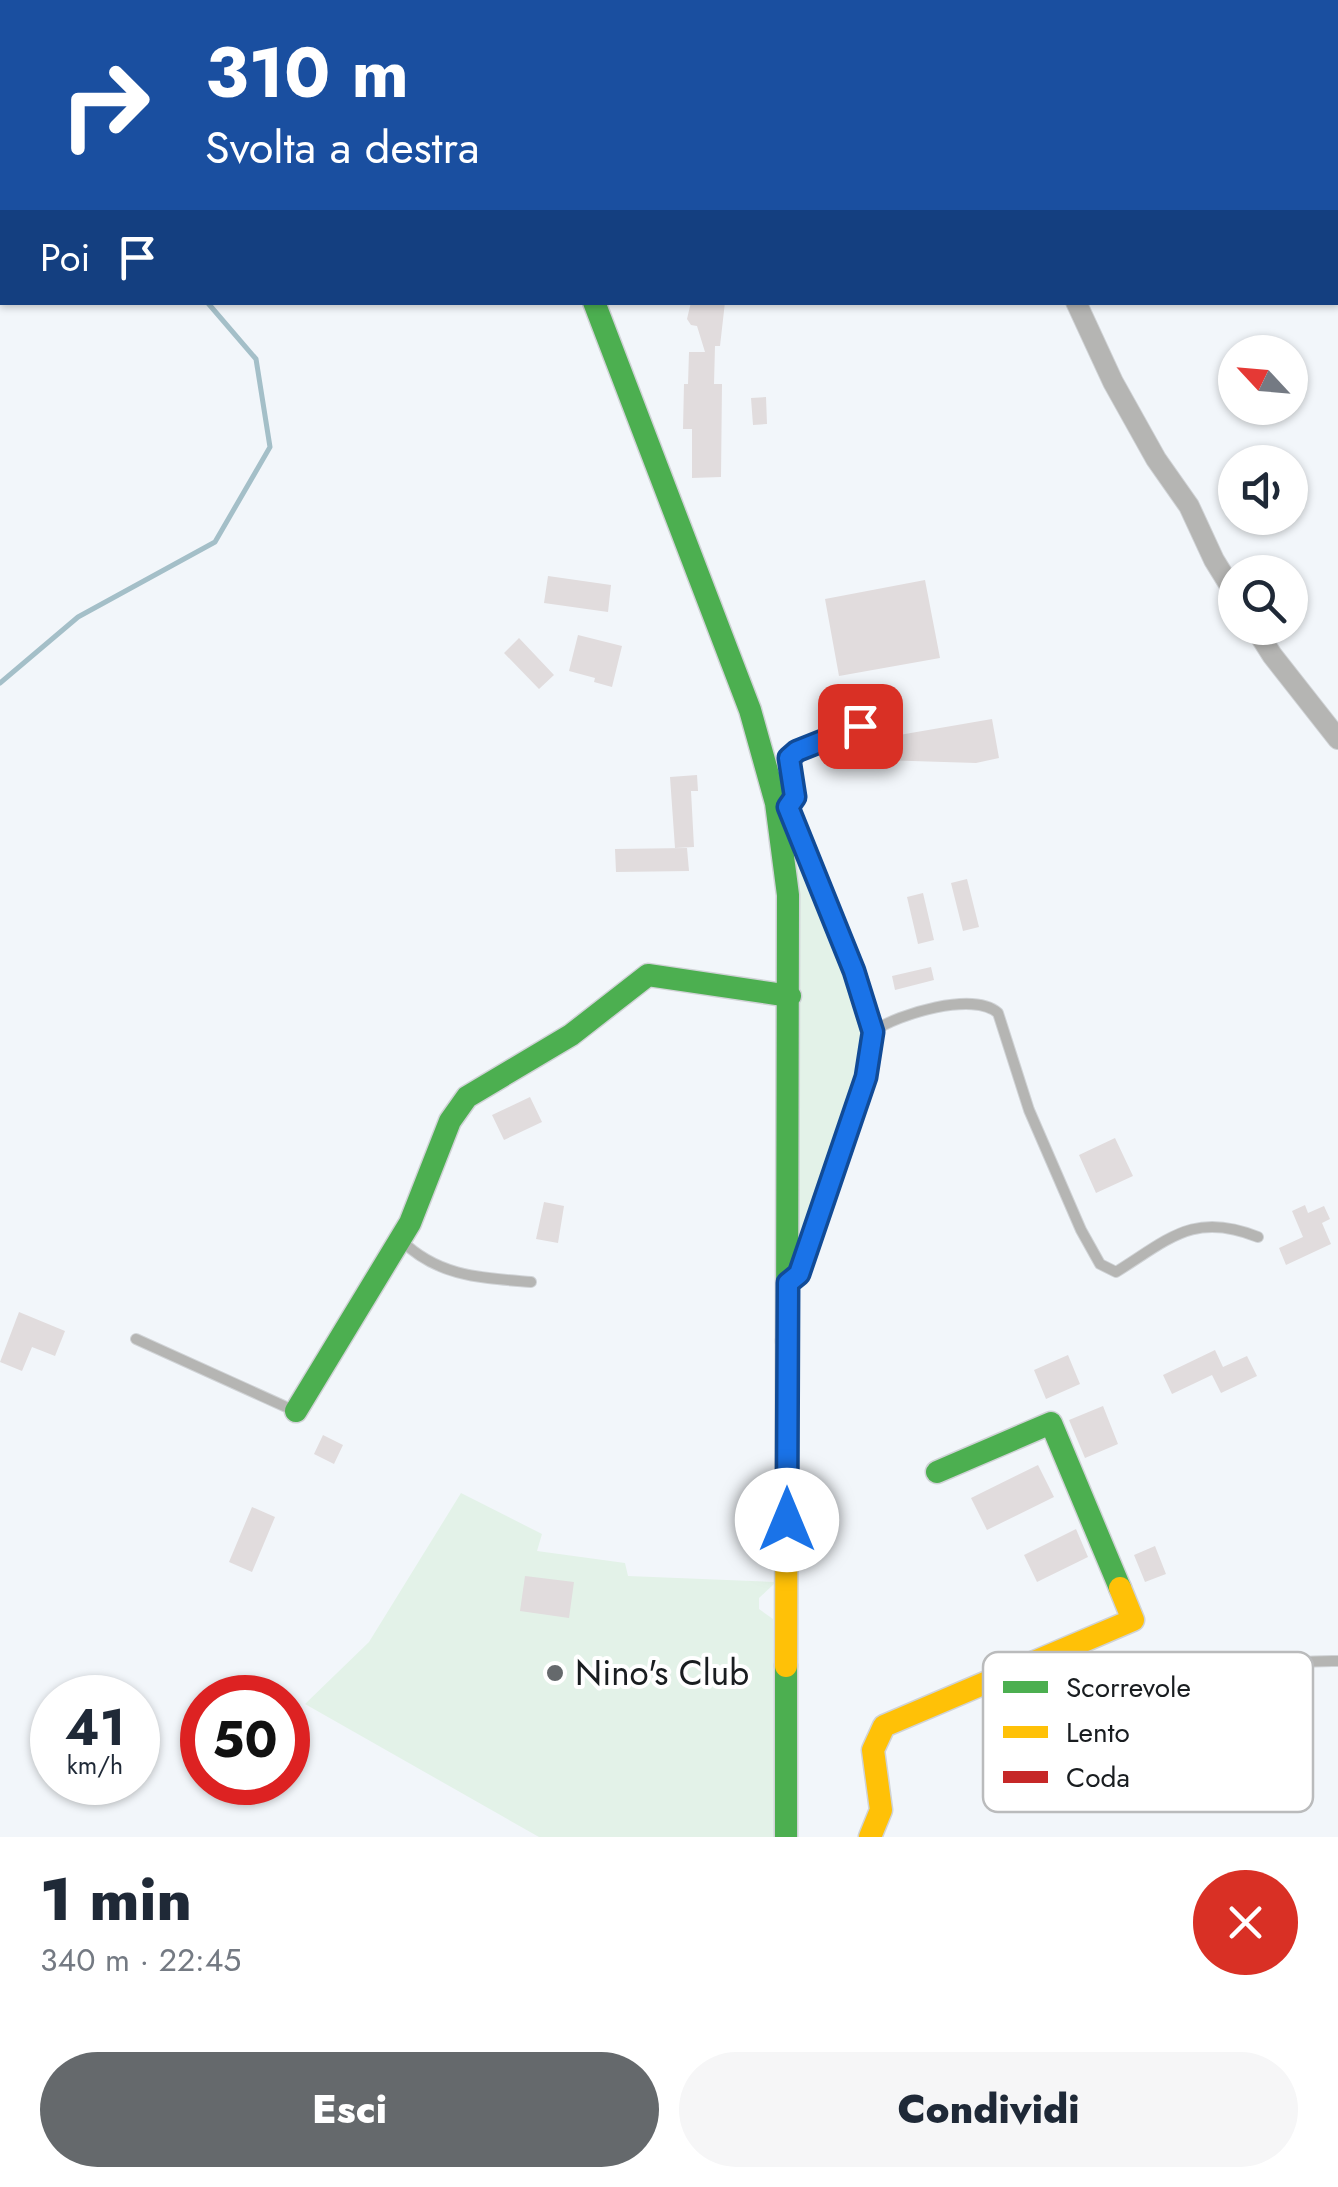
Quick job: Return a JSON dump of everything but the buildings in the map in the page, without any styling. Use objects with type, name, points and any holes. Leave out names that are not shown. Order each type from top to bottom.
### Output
[{"type":"main road","points":[[595,305],[750,710],[782,805],[790,996],[786,1837]]},
{"type":"main road","points":[[296,1411],[401,1240],[450,1121],[467,1096],[571,1035],[648,975],[790,996]]},
{"type":"main road","points":[[938,1472],[1051,1423],[1134,1620],[1059,1652]]},
{"type":"main road","points":[[870,1837],[881,1810],[872,1750],[884,1726],[983,1684]]},
{"type":"street","points":[[1077,305],[1114,382],[1156,459],[1189,506],[1218,566]]},
{"type":"street","points":[[1266,645],[1338,739]]},
{"type":"street","points":[[782,805],[854,971],[873,1032],[866,1077],[836,1166],[799,1274],[788,1283]]},
{"type":"lane","points":[[782,805],[795,797],[789,758],[797,751],[860,726]]},
{"type":"lane","points":[[873,1032],[900,1016],[942,1008],[977,1004],[991,1006],[998,1013],[1029,1110],[1081,1230],[1100,1264],[1116,1272],[1173,1237],[1204,1224],[1222,1225],[1258,1237]]},
{"type":"lane","points":[[401,1240],[441,1269],[531,1282]]},
{"type":"lane","points":[[136,1338],[296,1411]]},
{"type":"lane","points":[[1313,1662],[1338,1661]]},
{"type":"shaded area","points":[[790,829],[861,1015],[862,1039],[843,1130],[802,1244],[798,1244]]},
{"type":"shaded area","name":"Nino's Club","points":[[461,1493],[542,1534],[537,1551],[625,1563],[628,1576],[776,1582],[759,1598],[759,1609],[773,1619],[774,1837],[539,1837],[310,1707],[310,1699],[369,1642]]},
{"type":"waterway","points":[[0,683],[78,617],[215,542],[270,447],[256,359],[210,305]]},
{"type":"traffic: fast","points":[[595,305],[750,710],[776,803],[788,895],[787,1341]]},
{"type":"traffic: fast","points":[[296,1411],[410,1223],[450,1121],[467,1097],[571,1035],[648,975],[790,996]]},
{"type":"traffic: fast","points":[[937,1472],[1051,1423],[1120,1588]]},
{"type":"traffic: fast","points":[[786,1666],[786,1837]]},
{"type":"traffic: slow","points":[[786,1666],[787,1341]]},
{"type":"traffic: slow","points":[[1058,1652],[1133,1620],[1120,1588]]},
{"type":"traffic: slow","points":[[870,1837],[881,1810],[873,1750],[884,1726],[983,1684]]},
{"type":"place","name":"Nino's Club","points":[[555,1673]]},
{"type":"route","points":[[787,1520],[788,1283],[799,1274],[866,1077],[873,1032],[854,971],[788,807],[795,797],[788,766],[789,758],[797,751],[860,726]]}]
